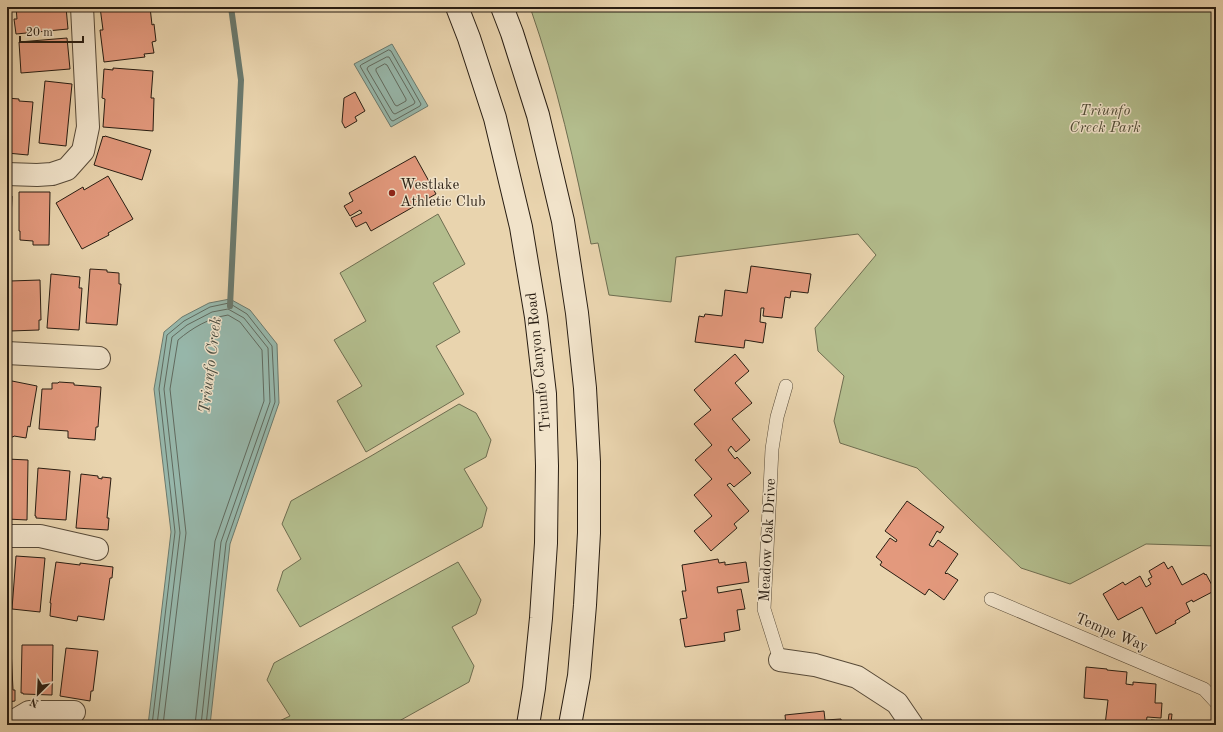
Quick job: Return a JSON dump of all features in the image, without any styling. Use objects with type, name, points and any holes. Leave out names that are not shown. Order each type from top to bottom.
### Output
[{"type":"street","points":[[7,174],[52,174],[67,169],[83,151],[88,127],[82,7]]},
{"type":"street","name":"Triunfo Canyon Road","points":[[457,7],[469,38],[495,118],[521,227],[536,317],[545,394],[548,466],[546,544],[541,618],[534,688],[528,725]]},
{"type":"street","points":[[502,7],[512,33],[538,115],[563,221],[577,313],[585,388],[589,462],[589,534],[586,605],[579,676],[570,725]]},
{"type":"street","points":[[7,353],[99,358]]},
{"type":"street","points":[[7,536],[40,536],[97,549]]},
{"type":"street","name":"Meadow Oak Drive","points":[[780,660],[815,665],[857,677],[897,703],[912,725]]},
{"type":"street","points":[[7,725],[29,712],[74,712]]},
{"type":"lane","name":"Meadow Oak Drive","points":[[780,660],[764,609],[772,449],[777,417],[786,386]]},
{"type":"lane","name":"Tempe Way","points":[[991,599],[1204,688],[1216,702]]},
{"type":"green space","name":"Triunfo Creek Park","points":[[530,7],[1216,7],[1216,546],[1146,544],[1070,584],[1021,568],[917,468],[840,443],[834,421],[844,376],[818,351],[815,328],[876,255],[858,234],[676,257],[671,302],[609,295],[598,243],[591,244],[565,124],[549,65]]},
{"type":"green space","points":[[438,214],[465,264],[433,283],[460,332],[436,346],[464,394],[366,452],[337,401],[362,386],[334,340],[366,321],[340,273]]},
{"type":"green space","points":[[459,404],[476,413],[491,440],[486,457],[464,469],[487,508],[482,527],[300,627],[277,590],[283,571],[301,559],[282,524],[291,501]]},
{"type":"green space","points":[[458,562],[481,600],[476,614],[452,627],[474,666],[469,682],[392,725],[271,725],[290,716],[267,680],[274,663]]},
{"type":"water","points":[[392,44],[428,106],[391,127],[354,64]]},
{"type":"water","points":[[230,299],[250,310],[277,344],[279,403],[230,544],[210,725],[148,725],[171,532],[154,389],[164,332],[182,317],[209,303]]},
{"type":"building","points":[[16,7],[66,7],[68,29],[16,34],[14,19],[17,19]]},
{"type":"building","points":[[100,7],[150,7],[156,41],[152,42],[154,53],[144,54],[145,57],[104,62],[100,30],[103,30]]},
{"type":"building","points":[[67,38],[70,69],[21,73],[19,42]]},
{"type":"building","points":[[113,68],[153,71],[151,98],[154,98],[153,131],[103,127],[105,99],[102,98],[104,69],[113,70]]},
{"type":"building","points":[[45,81],[72,84],[66,146],[39,143]]},
{"type":"building","points":[[355,92],[365,111],[355,117],[357,121],[345,128],[342,122],[344,98]]},
{"type":"building","points":[[7,98],[33,102],[28,155],[7,153]]},
{"type":"building","points":[[103,136],[151,150],[142,180],[94,165]]},
{"type":"building","name":"Westlake Athletic Club","points":[[415,156],[436,194],[371,231],[366,222],[356,227],[351,218],[362,213],[360,210],[350,216],[344,206],[353,201],[349,193]]},
{"type":"building","points":[[108,176],[133,219],[108,233],[109,235],[82,249],[56,203],[83,187],[84,190]]},
{"type":"building","points":[[19,192],[50,192],[49,245],[33,245],[33,241],[20,240]]},
{"type":"building","points":[[7,196],[12,196],[10,244],[7,244]]},
{"type":"building","points":[[7,265],[9,265],[10,281],[40,280],[41,320],[39,320],[39,330],[10,331],[9,328],[7,328]]},
{"type":"building","points":[[751,266],[811,274],[808,293],[791,291],[790,298],[785,297],[782,318],[763,316],[764,308],[761,308],[760,322],[766,323],[763,343],[745,340],[744,348],[695,342],[699,316],[704,317],[705,314],[722,316],[725,290],[747,293]]},
{"type":"building","points":[[90,269],[107,270],[107,272],[119,273],[119,284],[121,284],[117,325],[86,323]]},
{"type":"building","points":[[51,274],[80,277],[79,288],[82,288],[79,330],[47,328]]},
{"type":"building","points":[[735,354],[749,371],[735,383],[752,403],[732,419],[750,440],[736,452],[731,446],[728,450],[735,459],[737,457],[751,473],[734,487],[730,483],[727,485],[749,511],[734,524],[737,528],[711,551],[694,531],[712,516],[694,495],[712,479],[695,460],[712,445],[694,424],[711,410],[694,390]]},
{"type":"building","points":[[7,380],[37,386],[30,427],[28,426],[26,438],[7,436]]},
{"type":"building","points":[[52,383],[74,383],[74,385],[101,387],[98,427],[96,427],[95,440],[68,438],[68,431],[39,429],[42,389],[52,389]]},
{"type":"building","points":[[7,459],[28,460],[27,520],[7,519]]},
{"type":"building","points":[[38,468],[70,471],[66,520],[36,518]]},
{"type":"building","points":[[81,474],[98,476],[98,478],[102,479],[102,477],[111,478],[107,518],[109,518],[108,530],[76,528]]},
{"type":"building","points":[[907,501],[944,527],[940,533],[937,531],[929,545],[933,547],[938,540],[958,554],[945,573],[958,580],[944,600],[929,589],[925,595],[880,565],[882,562],[876,557],[890,538],[896,542],[897,540],[885,531]]},
{"type":"building","points":[[16,556],[45,558],[40,612],[12,609]]},
{"type":"building","points":[[718,559],[719,563],[725,562],[725,565],[746,562],[749,582],[717,587],[718,593],[741,589],[745,609],[737,610],[740,630],[724,633],[725,641],[685,647],[680,619],[687,618],[682,591],[686,591],[682,565]]},
{"type":"building","points":[[56,562],[113,567],[104,620],[78,616],[77,621],[50,616],[50,603]]},
{"type":"building","points":[[1164,562],[1168,569],[1172,566],[1182,585],[1204,573],[1205,575],[1206,574],[1214,591],[1193,602],[1192,600],[1186,603],[1190,612],[1175,621],[1176,623],[1156,634],[1142,607],[1118,620],[1103,594],[1123,582],[1125,585],[1140,576],[1146,587],[1151,584],[1148,579],[1152,577],[1149,571]]},
{"type":"building","points":[[22,645],[53,645],[52,695],[21,693]]},
{"type":"building","points":[[7,648],[11,648],[15,701],[7,702]]},
{"type":"building","points":[[66,648],[98,651],[93,691],[91,691],[90,701],[60,696]]},
{"type":"building","points":[[1086,667],[1127,672],[1126,684],[1133,685],[1133,682],[1156,684],[1155,703],[1162,703],[1161,718],[1147,717],[1146,724],[1150,725],[1105,725],[1108,700],[1084,698]]},
{"type":"building","points":[[824,711],[825,720],[841,719],[842,725],[786,725],[785,715]]},
{"type":"building","points":[[1169,714],[1172,714],[1171,723],[1174,725],[1150,725],[1151,720],[1168,722]]},
{"type":"waterway","name":"Triunfo Creek","points":[[230,306],[241,80],[231,7]]},
{"type":"place","name":"Westlake Athletic Club","points":[[392,193]]}]
